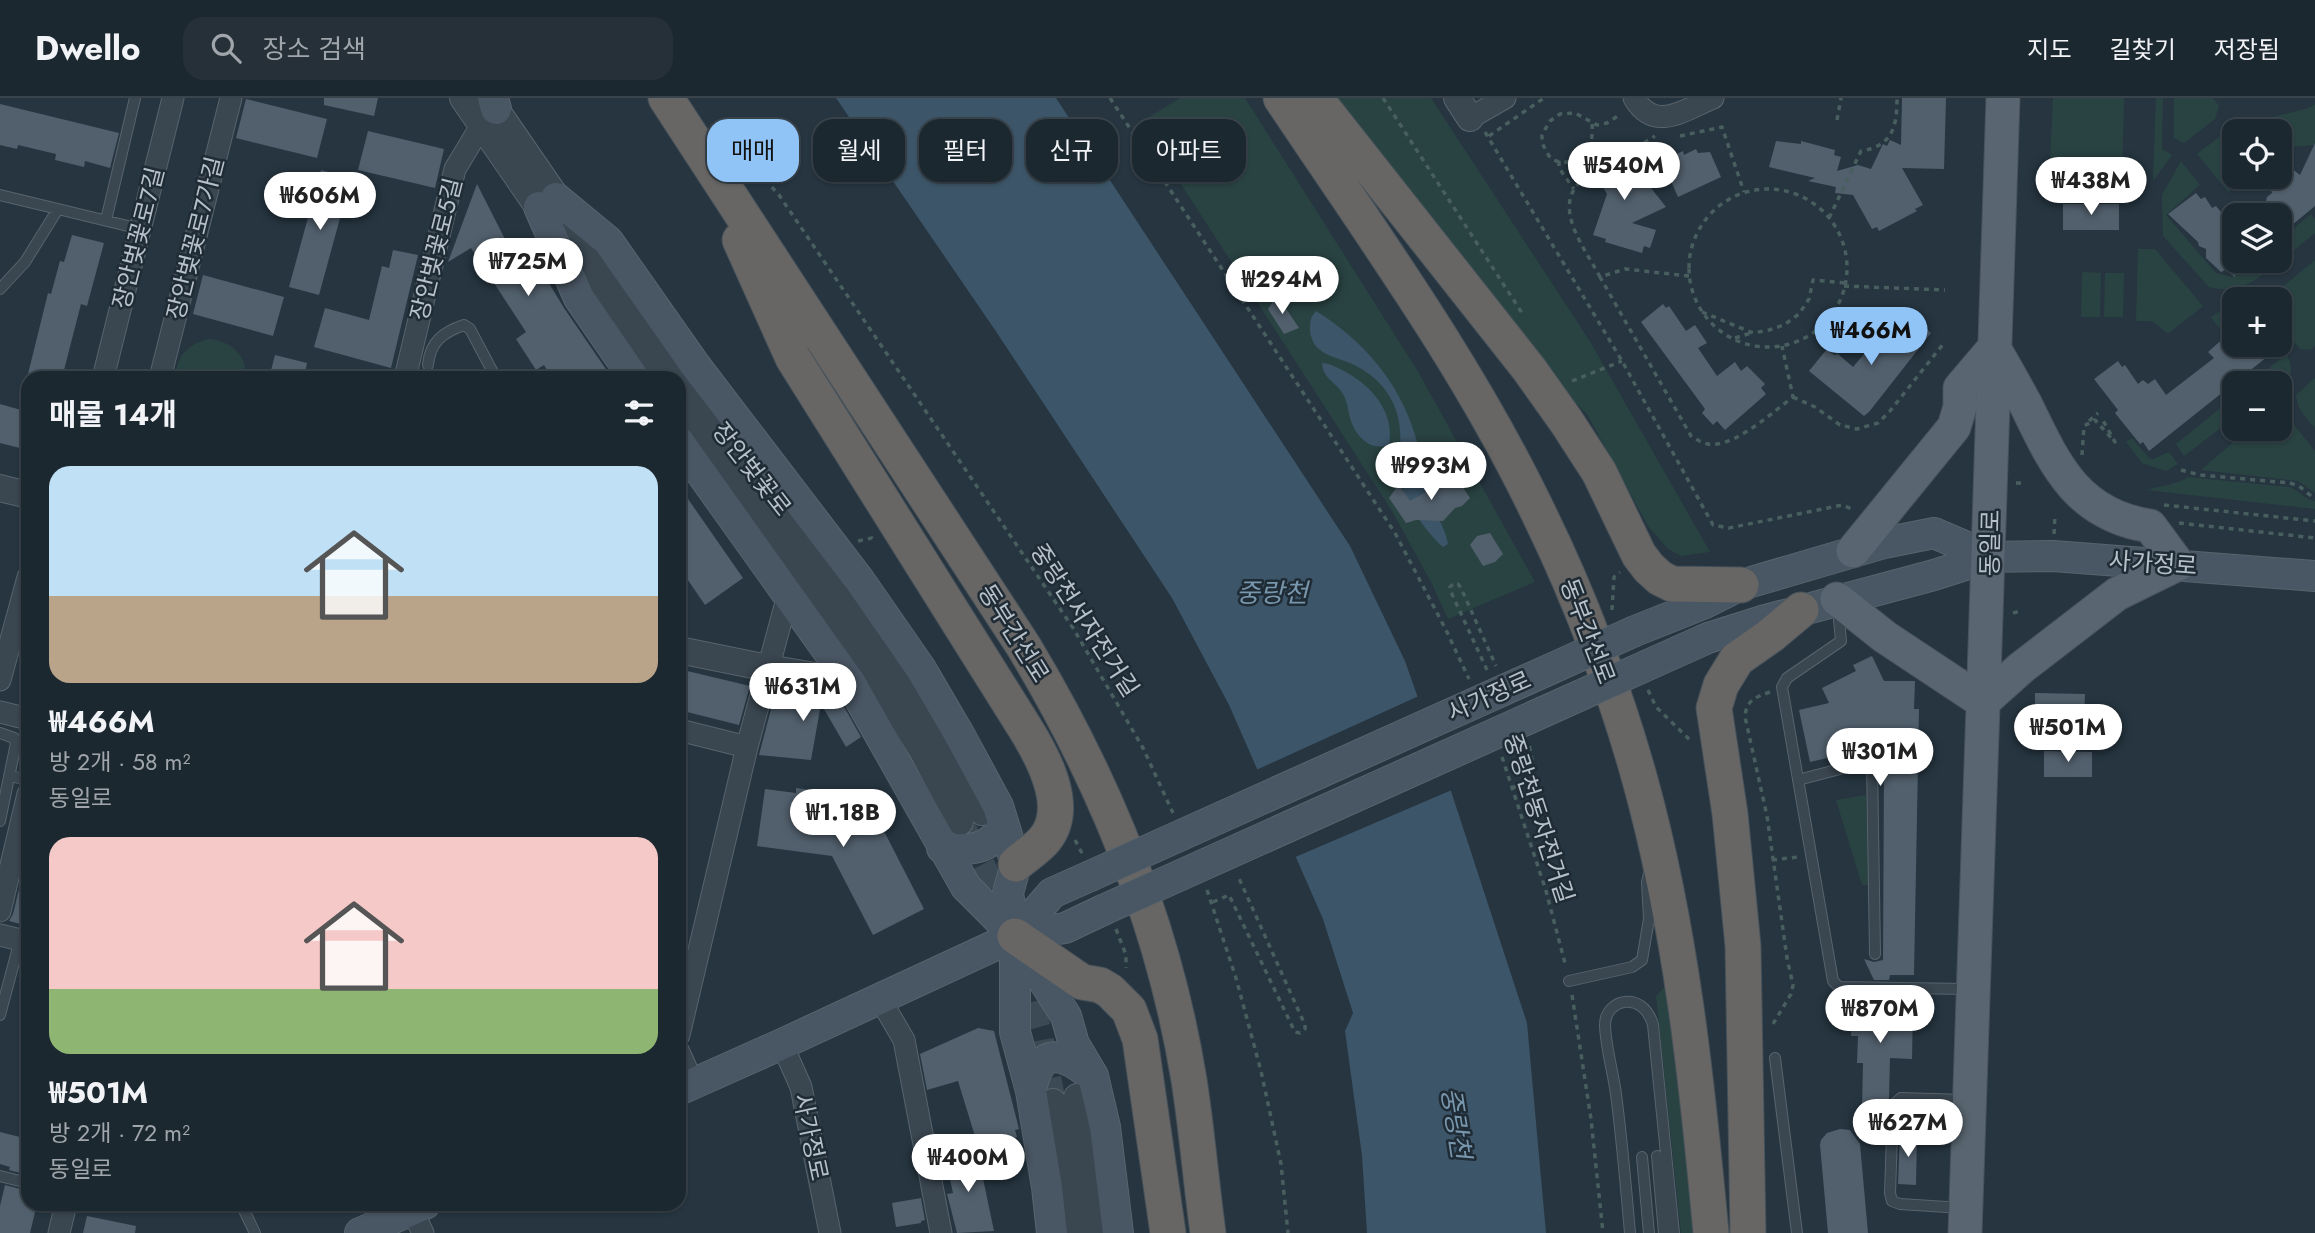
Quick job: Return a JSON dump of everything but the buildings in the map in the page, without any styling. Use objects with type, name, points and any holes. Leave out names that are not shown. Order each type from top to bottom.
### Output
[{"type":"highway","name":"동부간선로","points":[[666,98],[707,134]]},
{"type":"highway","name":"동부간선로","points":[[1281,98],[1454,359],[1540,514],[1580,608],[1623,725],[1658,853],[1682,976],[1711,1233]]},
{"type":"highway","points":[[1315,98],[1529,369],[1566,421],[1599,472],[1639,555],[1649,568],[1672,584],[1741,585]]},
{"type":"highway","points":[[726,182],[793,358],[1048,769],[1055,804],[1050,832],[1016,864]]},
{"type":"highway","name":"동부간선로","points":[[737,182],[1024,647],[1084,754],[1115,824],[1145,903],[1169,986],[1189,1080],[1208,1233]]},
{"type":"highway","points":[[1748,1233],[1743,946],[1730,814],[1714,708],[1721,685],[1737,659],[1801,610]]},
{"type":"highway","points":[[1015,936],[1082,982],[1100,985],[1110,991],[1129,1010],[1140,1039],[1168,1233]]},
{"type":"main road","name":"동일로","points":[[1965,1221],[1990,557],[2003,98]]},
{"type":"main road","points":[[547,203],[579,298],[629,371]]},
{"type":"main road","points":[[547,203],[608,241],[695,365],[860,581],[921,669],[998,806],[982,819]]},
{"type":"main road","points":[[1837,599],[1885,637],[1983,702],[2021,668],[2117,594],[2178,564],[2150,526],[2111,516],[2096,506],[2062,473],[2042,441],[1994,348],[1960,388],[1960,407],[1954,428],[1853,551]]},
{"type":"main road","points":[[686,452],[850,681],[966,887],[1015,936],[1066,1016],[1074,1044],[1047,1187],[1052,1233]]},
{"type":"main road","name":"사가정로","points":[[1015,936],[1052,893],[1741,585],[1853,551],[1934,533],[1990,557]]},
{"type":"main road","name":"사가정로","points":[[686,1086],[1015,936],[1065,928],[1708,638],[1990,557],[2053,556],[2315,576]]},
{"type":"main road","points":[[982,819],[1016,864],[1008,893],[1015,936],[1015,1032],[1063,1091],[1105,1127],[1118,1233]]},
{"type":"main road","points":[[942,848],[980,848],[996,837],[982,819]]},
{"type":"main road","points":[[360,1233],[420,1216]]},
{"type":"street","name":"장안벚꽃로7길","points":[[105,371],[173,98]]},
{"type":"street","name":"장안벚꽃로7가길","points":[[162,371],[231,98]]},
{"type":"street","points":[[463,98],[489,108],[652,371]]},
{"type":"street","points":[[1463,108],[1504,98]]},
{"type":"street","points":[[1625,102],[1658,118],[1674,115],[1713,98]]},
{"type":"street","name":"장안벚꽃로5길","points":[[407,371],[455,169],[489,108]]},
{"type":"street","name":"장안벚꽃로","points":[[686,420],[868,667],[922,750],[982,819]]},
{"type":"street","points":[[0,488],[21,493]]},
{"type":"street","points":[[686,1005],[747,747],[788,595]]},
{"type":"street","points":[[0,680],[21,603]]},
{"type":"street","points":[[686,651],[850,681]]},
{"type":"street","points":[[0,712],[21,717]]},
{"type":"street","points":[[686,732],[747,747]]},
{"type":"street","points":[[0,911],[21,823]]},
{"type":"street","points":[[880,999],[904,1040],[941,1233]]},
{"type":"street","name":"사가정로","points":[[782,1044],[801,1087],[830,1233]]},
{"type":"street","points":[[1063,1091],[1063,1154],[1073,1233]]},
{"type":"street","points":[[1063,1091],[1090,1169],[1098,1233]]},
{"type":"street","points":[[59,1233],[64,1211]]},
{"type":"lane","points":[[106,220],[135,98]]},
{"type":"lane","points":[[0,195],[140,229]]},
{"type":"lane","points":[[0,289],[25,262],[58,209]]},
{"type":"lane","points":[[428,365],[433,344],[442,335],[464,325],[470,329],[492,371]]},
{"type":"lane","points":[[1837,599],[1840,641],[1787,678],[1782,687],[1836,985],[1973,989]]},
{"type":"lane","points":[[0,733],[16,740],[0,821]]},
{"type":"lane","points":[[1798,780],[1859,764],[1877,763],[1875,954]]},
{"type":"lane","points":[[10,776],[21,778]]},
{"type":"lane","points":[[1569,981],[1632,967],[1642,960],[1649,919],[1647,882],[1658,853]]},
{"type":"lane","points":[[0,1015],[16,939]]},
{"type":"lane","points":[[1630,1233],[1616,1090],[1605,1027],[1608,1013],[1620,1003],[1640,1004],[1646,1008],[1653,1025],[1667,1212],[1664,1233]]},
{"type":"lane","points":[[1774,1058],[1797,1233]]},
{"type":"lane","points":[[1965,1221],[1892,1201],[1893,1105],[1901,1098],[1969,1100]]},
{"type":"lane","points":[[1657,1156],[1667,1212],[1674,1233]]},
{"type":"lane","points":[[1642,1157],[1649,1233]]},
{"type":"lane","points":[[0,1175],[21,1181]]},
{"type":"lane","points":[[245,1211],[256,1233]]},
{"type":"path","points":[[1110,98],[1395,533],[1474,690]]},
{"type":"path","points":[[1837,120],[1842,98]]},
{"type":"path","points":[[1829,218],[1861,151],[1872,149],[1891,136],[1897,117],[1897,98]]},
{"type":"path","points":[[1592,124],[1607,123],[1615,119],[1622,112],[1625,102]]},
{"type":"path","points":[[1463,108],[1489,136],[1622,361],[1713,525],[1729,528],[1842,505],[1854,510]]},
{"type":"path","points":[[1575,113],[1592,124],[1593,142],[1589,150],[1575,160],[1559,161],[1549,156],[1542,142],[1542,135],[1550,121],[1560,114],[1575,113]]},
{"type":"path","points":[[1676,136],[1722,127],[1744,193]]},
{"type":"path","points":[[1643,133],[1664,138]]},
{"type":"path","points":[[1655,136],[1578,184],[1570,193],[1569,216],[1600,276],[1691,436],[1702,443],[1715,445],[1733,439],[1793,397]]},
{"type":"path","points":[[1559,161],[1559,168],[1574,189]]},
{"type":"path","name":"중랑천서자전거길","points":[[764,182],[779,195],[1073,628],[1143,748],[1175,819]]},
{"type":"path","points":[[1778,189],[1802,197],[1823,211],[1838,230],[1846,254],[1845,285],[1839,303],[1825,323],[1803,339],[1776,347],[1749,345],[1732,338],[1723,334],[1702,312],[1691,290],[1688,263],[1694,236],[1710,214],[1729,198],[1744,193],[1778,189]]},
{"type":"path","points":[[1600,276],[1625,269],[1689,276]]},
{"type":"path","points":[[1732,338],[1784,325],[1799,314],[1809,299],[1813,280],[1845,285],[1945,290]]},
{"type":"path","points":[[1702,312],[1753,333]]},
{"type":"path","points":[[1793,397],[1815,407],[1840,425],[1857,429],[1878,424],[1944,342]]},
{"type":"path","points":[[1782,345],[1793,397]]},
{"type":"path","points":[[1568,383],[1622,361]]},
{"type":"path","points":[[2082,455],[2084,426],[2098,413]]},
{"type":"path","points":[[2084,426],[2095,420],[2115,442],[2101,418]]},
{"type":"path","points":[[2075,445],[2089,464]]},
{"type":"path","points":[[2181,470],[2200,475],[2290,483],[2299,486],[2315,499]]},
{"type":"path","points":[[2154,504],[2315,521]]},
{"type":"path","points":[[2170,522],[2315,538]]},
{"type":"path","points":[[1488,672],[1451,592],[1450,587],[1454,583],[1461,588],[1499,672]]},
{"type":"path","points":[[1773,1024],[1791,994],[1793,985],[1767,816],[1745,709],[1753,698],[1782,687]]},
{"type":"path","points":[[1513,788],[1535,775],[1528,743]]},
{"type":"path","name":"중랑천동자전거길","points":[[1499,750],[1546,891],[1569,981],[1591,1119],[1603,1233]]},
{"type":"path","points":[[1772,860],[1811,856]]},
{"type":"path","points":[[1213,902],[1229,895],[1295,1032],[1300,1033],[1306,1025],[1238,876]]},
{"type":"path","points":[[1207,890],[1236,978],[1261,1071],[1281,1164],[1288,1233]]},
{"type":"green space","points":[[1180,98],[1245,98],[1417,370],[1535,582],[1448,619],[1392,511],[1180,182],[1246,182],[1246,119],[1146,119]]},
{"type":"green space","points":[[1330,98],[1431,98],[1591,343],[1710,552],[1681,556],[1668,549],[1648,526],[1587,414],[1564,392]]},
{"type":"green space","points":[[2053,98],[2124,98],[2122,183],[2049,182]]},
{"type":"green space","points":[[2156,98],[2163,98],[2162,149],[2172,155],[2153,181]]},
{"type":"green space","points":[[2174,98],[2213,98],[2219,106],[2215,119],[2184,143],[2174,138]]},
{"type":"green space","points":[[2315,104],[2315,145],[2292,147],[2292,119],[2264,119],[2309,108]]},
{"type":"green space","points":[[2222,135],[2222,185],[2197,154]]},
{"type":"green space","points":[[2181,161],[2200,185],[2166,215],[2216,273],[2232,277],[2238,273],[2265,273],[2238,287],[2209,287],[2163,236],[2162,195]]},
{"type":"green space","points":[[2311,214],[2315,219],[2315,233],[2292,252],[2292,230]]},
{"type":"green space","points":[[2138,249],[2155,249],[2203,306],[2168,334],[2152,321],[2136,321]]},
{"type":"green space","points":[[2315,260],[2315,346],[2311,350],[2300,349],[2292,339],[2292,287],[2282,287]]},
{"type":"green space","points":[[2082,272],[2101,273],[2100,317],[2081,317]]},
{"type":"green space","points":[[2105,273],[2124,273],[2123,317],[2104,317]]},
{"type":"green space","points":[[2222,310],[2222,329],[2219,328],[2211,317]]},
{"type":"green space","points":[[209,339],[231,346],[241,356],[246,371],[177,371],[181,357],[195,344]]},
{"type":"green space","points":[[2279,357],[2287,357],[2290,371],[2266,371],[2280,359]]},
{"type":"green space","points":[[2315,378],[2315,428],[2300,409],[2296,395]]},
{"type":"green space","points":[[2222,407],[2222,427],[2184,456],[2176,444]]},
{"type":"green space","points":[[2292,422],[2315,451],[2315,493],[2298,481],[2201,470],[2235,441],[2292,441]]},
{"type":"green space","points":[[2132,438],[2149,458],[2153,459],[2169,452],[2178,464],[2166,471],[2142,463],[2126,442]]},
{"type":"green space","points":[[2188,477],[2289,487],[2315,501],[2315,509],[2147,490]]},
{"type":"green space","points":[[1866,795],[1869,885],[1862,885],[1836,800]]},
{"type":"green space","points":[[1667,984],[1695,1233],[1681,1233],[1656,996]]},
{"type":"water","name":"중랑천","points":[[836,98],[1056,98],[1070,119],[1026,119],[1026,182],[1111,182],[1350,546],[1405,661],[1527,1023],[1546,1233],[1367,1233],[1362,1156],[1345,1031],[1353,1013],[1323,919],[1229,705],[1172,598],[894,182],[905,182],[905,119],[850,119]]},
{"type":"water","points":[[1316,311],[1364,349],[1400,398],[1415,435],[1428,494],[1446,537],[1448,544],[1443,547],[1422,524],[1401,483],[1399,422],[1392,401],[1383,387],[1362,369],[1328,355],[1316,346],[1312,340],[1310,323]]},
{"type":"water","points":[[1322,363],[1333,365],[1371,391],[1388,420],[1389,444],[1373,446],[1359,436],[1351,422],[1343,394],[1327,377]]},
{"type":"pier","points":[[1421,695],[1454,789],[1293,858],[1254,771]]},
{"type":"tunnel","points":[[964,830],[994,889],[1005,922]]},
{"type":"tunnel","points":[[1020,965],[1040,1036],[1053,1102]]}]
